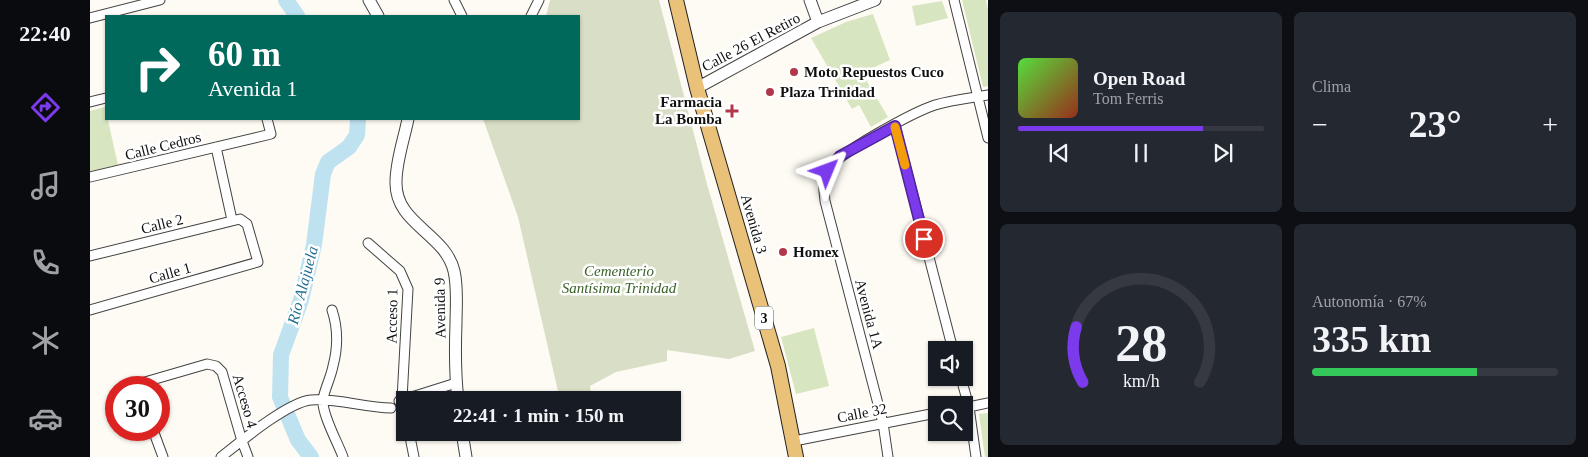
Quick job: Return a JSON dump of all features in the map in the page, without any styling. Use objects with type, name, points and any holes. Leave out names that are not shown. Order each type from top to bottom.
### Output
[{"type":"main road","name":"Avenida 3","points":[[676,0],[697,88],[778,366],[796,457]]},
{"type":"street","points":[[91,15],[160,0]]},
{"type":"street","points":[[369,0],[377,15]]},
{"type":"street","points":[[454,0],[462,15]]},
{"type":"street","points":[[531,15],[538,0]]},
{"type":"street","points":[[810,0],[818,22]]},
{"type":"street","name":"Calle 26 El Retiro","points":[[697,88],[818,22],[876,0]]},
{"type":"street","points":[[954,0],[988,138]]},
{"type":"street","points":[[952,341],[895,126],[934,106],[988,95]]},
{"type":"street","points":[[90,102],[105,98]]},
{"type":"street","name":"Calle Cedros","points":[[90,177],[271,134],[267,120]]},
{"type":"street","name":"Avenida 9","points":[[408,120],[398,168],[396,193],[405,213],[439,243],[451,261],[456,285],[457,391]]},
{"type":"street","name":"Avenida 1A","points":[[888,457],[883,423],[825,201],[825,178],[827,171],[840,156],[895,126]]},
{"type":"street","points":[[216,147],[236,219]]},
{"type":"street","name":"Calle 2","points":[[90,256],[236,219]]},
{"type":"street","name":"Calle 1","points":[[90,310],[258,262],[247,224],[236,219]]},
{"type":"street","name":"Acceso 1","points":[[368,243],[400,271],[408,289],[405,391]]},
{"type":"street","points":[[332,310],[336,323],[337,344],[334,366],[322,401],[343,457]]},
{"type":"street","name":"Acceso 4","points":[[166,376],[207,364],[216,366],[222,372],[242,441]]},
{"type":"street","points":[[440,391],[456,383]]},
{"type":"street","points":[[221,457],[268,422],[297,405],[310,400],[396,408]]},
{"type":"street","points":[[973,406],[988,403]]},
{"type":"street","name":"Calle 32","points":[[794,441],[928,415]]},
{"type":"street","points":[[157,441],[164,457]]},
{"type":"street","points":[[242,441],[248,457]]},
{"type":"street","points":[[411,441],[414,457]]},
{"type":"street","points":[[463,441],[466,457]]},
{"type":"street","points":[[973,441],[976,457]]},
{"type":"green space","name":"Cementerio Santísima Trinidad","points":[[550,0],[659,0],[707,184],[755,351],[729,359],[667,350],[667,361],[616,372],[590,386],[591,391],[558,391],[518,217],[483,120],[580,120],[580,15],[546,15]]},
{"type":"green space","points":[[962,0],[986,0],[988,10],[988,86],[983,87]]},
{"type":"green space","points":[[942,1],[948,18],[916,26],[912,6]]},
{"type":"green space","points":[[873,14],[890,60],[862,73],[888,117],[871,127],[859,105],[852,109],[811,38],[846,22]]},
{"type":"green space","points":[[105,107],[105,120],[108,120],[118,165],[90,171],[90,111]]},
{"type":"green space","points":[[814,328],[829,386],[796,394],[781,337]]},
{"type":"green space","points":[[988,413],[988,457],[985,457],[979,414]]},
{"type":"waterway","name":"Río Alajuela","points":[[286,0],[296,15]]},
{"type":"waterway","name":"Río Alajuela","points":[[311,457],[298,440],[280,397],[281,355],[301,300],[314,245],[323,174],[328,162],[349,147],[357,135],[358,120]]},
{"type":"slow traffic","points":[[895,127],[905,165]]},
{"type":"place","name":"Moto Repuestos Cuco","points":[[794,72]]},
{"type":"place","name":"Plaza Trinidad","points":[[770,92]]},
{"type":"place","name":"Farmacia La Bomba","points":[[732,111]]},
{"type":"place","name":"Homex","points":[[783,252]]},
{"type":"route","points":[[827,171],[840,156],[895,126],[924,239]]}]
